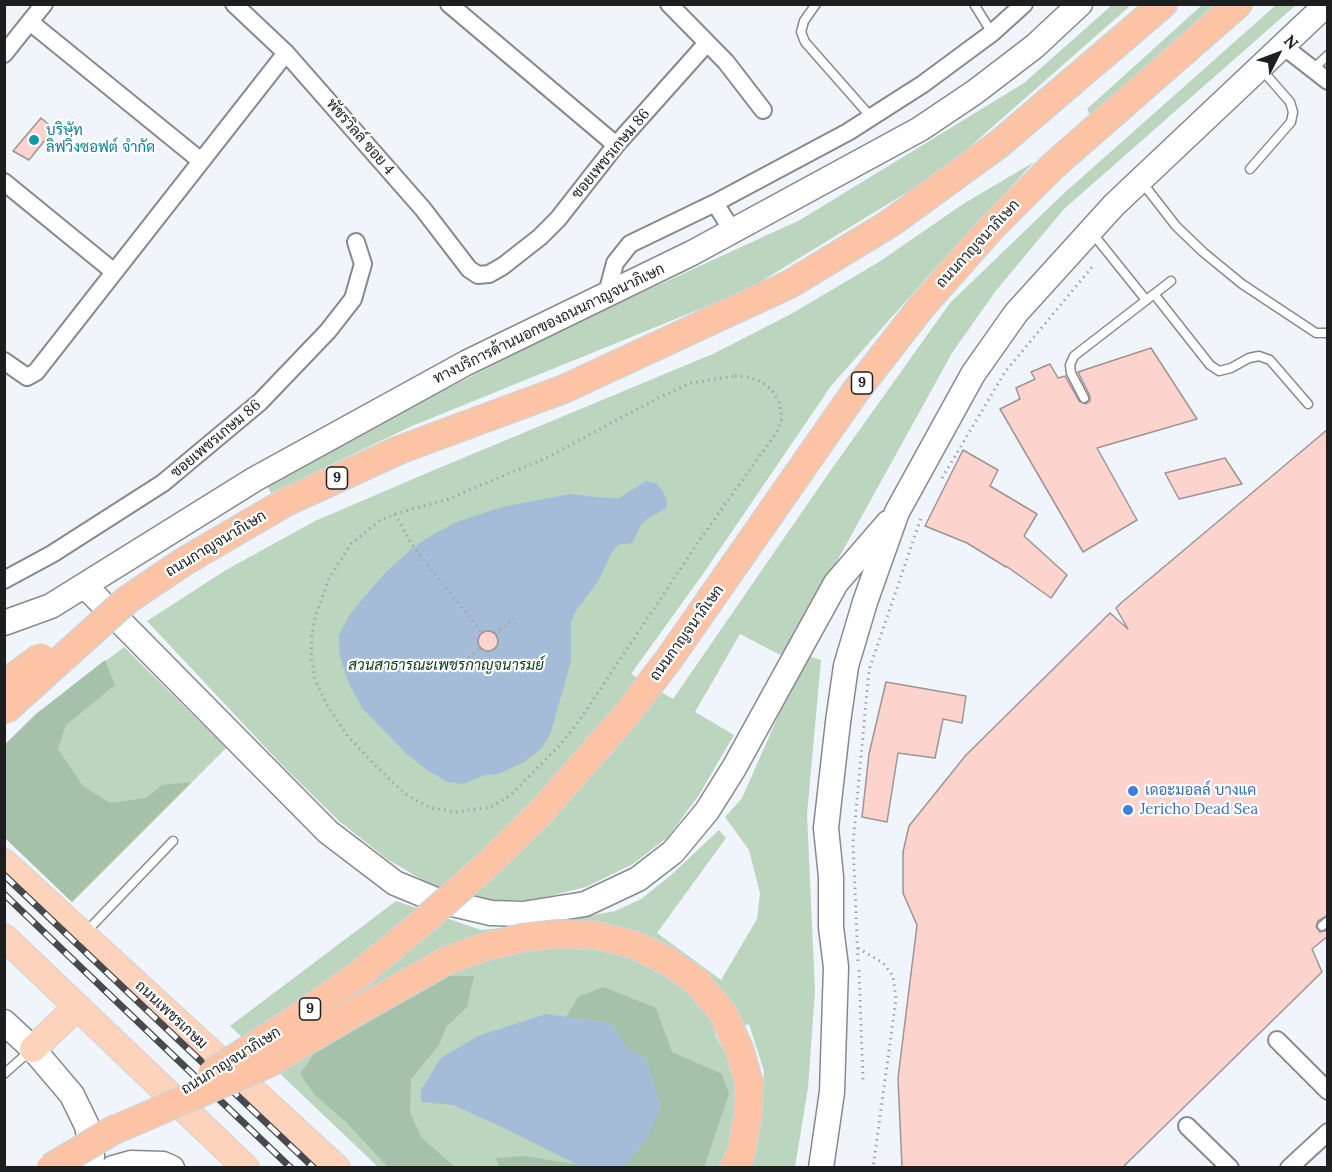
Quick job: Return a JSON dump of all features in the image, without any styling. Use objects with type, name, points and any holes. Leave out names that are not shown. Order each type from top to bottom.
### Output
[{"type":"highway","name":"ถนนกาญจนาภิเษก","points":[[4,711],[127,600],[185,561],[286,502],[399,450],[564,389],[790,284],[889,224],[999,144],[1163,4]]},
{"type":"highway","name":"ถนนกาญจนาภิเษก","points":[[50,1167],[103,1135],[176,1096],[290,1023],[357,976],[487,865],[542,812],[627,714],[669,659],[855,392],[922,306],[991,228],[1053,166],[1238,4]]},
{"type":"highway","points":[[4,684],[58,644],[127,600]]},
{"type":"highway","points":[[103,1135],[269,1063],[448,960],[522,938],[558,934],[595,935],[635,945],[669,962],[697,982],[723,1013],[741,1051],[750,1084],[748,1115],[741,1154],[734,1167]]},
{"type":"main road","name":"ทางบริการด้านนอกของถนนกาญจนาภิเษก","points":[[4,623],[51,606],[215,503],[466,363],[733,232],[920,129],[975,92],[1035,46],[1080,4]]},
{"type":"main road","points":[[821,1167],[832,1092],[836,982],[831,927],[831,877],[826,828],[830,793],[846,666],[865,602],[897,512],[973,374],[1016,314],[1090,231],[1141,180],[1327,4]]},
{"type":"main road","points":[[86,586],[328,831],[394,883],[436,900],[491,913],[523,914],[585,904],[638,879],[674,852],[707,811],[734,768],[836,583],[897,512]]},
{"type":"main road","name":"ถนนเพชรเกษม","points":[[4,862],[337,1167]]},
{"type":"main road","points":[[4,937],[246,1167]]},
{"type":"main road","points":[[33,1049],[77,1007]]},
{"type":"main road","points":[[4,1022],[33,1049],[72,1095],[87,1126],[92,1155],[91,1167]]},
{"type":"main road","points":[[113,1167],[131,1163],[163,1164],[172,1167]]},
{"type":"street","points":[[4,54],[44,4]]},
{"type":"street","name":"พัชรวิลล์ ซอย 4","points":[[234,4],[286,53],[423,209],[470,269],[478,275]]},
{"type":"street","points":[[449,4],[616,145]]},
{"type":"street","points":[[669,4],[726,62],[763,110]]},
{"type":"street","points":[[607,293],[615,263],[630,244],[715,203],[848,132],[923,84],[992,33],[1024,4]]},
{"type":"street","points":[[30,22],[201,161]]},
{"type":"street","name":"ซอยเพชรเกษม 86","points":[[478,275],[489,274],[503,266],[540,237],[558,219],[616,145],[706,44]]},
{"type":"street","points":[[1283,46],[1328,81]]},
{"type":"street","points":[[4,361],[27,377],[36,372],[286,53]]},
{"type":"street","points":[[4,183],[113,271]]},
{"type":"street","points":[[715,203],[733,232]]},
{"type":"street","name":"ซอยเพชรเกษม 86","points":[[4,580],[52,554],[163,483],[260,402],[328,331],[353,299],[363,264],[356,242]]},
{"type":"street","points":[[1277,1040],[1328,1091]]},
{"type":"street","points":[[1187,1126],[1230,1167]]},
{"type":"street","points":[[1289,1167],[1328,1132]]},
{"type":"lane","points":[[816,4],[804,21],[801,32],[805,42],[871,117]]},
{"type":"lane","points":[[974,4],[992,33]]},
{"type":"lane","points":[[1313,69],[1328,55]]},
{"type":"lane","points":[[1250,169],[1291,122],[1293,112],[1290,102],[1260,68]]},
{"type":"lane","points":[[1141,180],[1176,226],[1203,252],[1234,277],[1317,333],[1328,333]]},
{"type":"lane","points":[[1090,231],[1146,300]]},
{"type":"lane","points":[[1084,398],[1071,373],[1070,364],[1074,356],[1171,281]]},
{"type":"lane","points":[[1154,294],[1210,366],[1219,371],[1231,368],[1249,358],[1259,356],[1270,360],[1308,404]]},
{"type":"lane","points":[[84,934],[173,841]]},
{"type":"lane","points":[[4,1074],[33,1049]]},
{"type":"path","points":[[941,480],[1005,372],[1092,267]]},
{"type":"path","points":[[749,377],[762,382],[772,390],[779,402],[782,418],[777,432],[702,538],[584,714],[561,744],[511,795],[491,807],[456,812],[431,808],[405,794],[347,735],[327,705],[315,679],[311,656],[312,633],[329,578],[351,544],[379,521],[395,514],[448,499],[546,458],[658,398],[691,383],[715,378],[749,377]]},
{"type":"path","points":[[863,1080],[853,843],[869,670],[923,510]]},
{"type":"path","points":[[395,514],[412,545],[482,633]]},
{"type":"path","points":[[495,634],[514,618]]},
{"type":"path","points":[[459,665],[481,647]]},
{"type":"path","points":[[858,948],[883,963],[888,969],[893,976],[896,999],[873,1167]]},
{"type":"green space","points":[[1112,5],[1131,5],[964,152],[914,188],[747,290],[412,426],[271,493],[265,481],[580,321],[800,220],[1024,83]]},
{"type":"green space","points":[[1202,5],[1214,5],[1090,115],[1087,109]]},
{"type":"green space","name":"สวนสาธารณะเพชรกาญจนารมย์","points":[[1276,5],[1296,5],[1064,209],[995,292],[952,353],[784,657],[740,634],[695,712],[734,735],[699,795],[668,837],[633,864],[586,887],[533,900],[479,901],[429,884],[387,859],[339,821],[280,763],[147,621],[226,570],[315,521],[715,353],[791,314],[879,262],[963,204],[1034,162],[928,276],[831,386],[705,571],[631,674],[673,699],[833,467],[950,303],[1062,195]]},
{"type":"green space","points":[[124,647],[226,748],[72,902],[5,838],[4,745],[36,714]]},
{"type":"green space","points":[[805,655],[821,660],[807,814],[815,991],[808,1088],[795,1167],[747,1167],[759,1136],[764,1071],[749,1024],[715,1034],[737,1078],[737,1132],[718,1168],[378,1167],[230,1026],[396,901],[481,930],[557,922],[615,911],[641,899],[670,876],[719,830],[726,838],[657,933],[721,980],[757,919],[760,893],[749,850],[725,817],[742,798]]},
{"type":"green space","points":[[105,660],[115,685],[66,725],[58,749],[83,786],[110,803],[146,798],[162,785],[192,782],[72,902],[5,838],[5,745],[36,714]]},
{"type":"green space","points":[[446,976],[474,976],[467,1007],[446,1027],[439,1045],[411,1079],[410,1113],[422,1138],[455,1167],[388,1167],[347,1123],[315,1095],[300,1074],[314,1054]]},
{"type":"green space","points":[[603,987],[656,1008],[672,1052],[722,1074],[729,1094],[704,1167],[623,1167],[645,1141],[661,1105],[646,1059],[626,1047],[611,1023],[566,1017],[578,997]]},
{"type":"green space","points":[[525,1156],[591,1167],[499,1167],[496,1158]]},
{"type":"water","points":[[646,481],[657,484],[664,493],[667,503],[665,509],[641,525],[632,543],[618,545],[612,552],[599,580],[577,609],[571,622],[571,661],[550,735],[540,750],[524,762],[498,774],[485,775],[463,784],[448,782],[427,770],[407,754],[363,709],[349,684],[340,657],[339,635],[349,616],[363,598],[386,572],[414,547],[459,521],[502,507],[570,494],[619,498]]},
{"type":"water","points":[[546,1014],[611,1023],[626,1047],[646,1059],[661,1105],[648,1138],[623,1167],[580,1166],[453,1105],[421,1102],[421,1090],[441,1058],[478,1036]]},
{"type":"building","name":"บริษัท ลิฟวิ่งซอฟต์ จำกัด","points":[[41,118],[54,129],[29,160],[13,151]]},
{"type":"building","points":[[1151,348],[1197,419],[1097,448],[1137,520],[1083,552],[1000,409],[1020,399],[1016,388],[1035,379],[1031,372],[1050,364],[1058,378],[1065,376],[1079,401],[1086,404],[1090,401],[1090,396],[1078,372]]},
{"type":"building","name":"เดอะมอลล์ บางแค","points":[[1328,429],[1328,915],[1318,921],[1316,927],[1320,932],[1328,930],[1328,936],[1312,949],[1322,972],[1123,1167],[902,1167],[898,1078],[917,925],[903,893],[903,852],[909,826],[966,755],[1110,613],[1128,629],[1116,608],[1121,603]]},
{"type":"building","points":[[963,450],[998,470],[990,486],[1037,514],[1024,536],[1067,575],[1051,598],[1006,566],[967,543],[925,526]]},
{"type":"building","points":[[1225,458],[1242,484],[1179,499],[1165,473]]},
{"type":"building","points":[[488,631],[495,634],[498,641],[495,648],[488,651],[481,648],[478,641],[481,634]]},
{"type":"building","points":[[886,682],[966,696],[962,723],[943,719],[935,758],[898,753],[887,822],[862,817],[869,754]]},
{"type":"railway","points":[[4,875],[314,1168]]},
{"type":"railway","points":[[4,894],[291,1168]]},
{"type":"place","name":"บริษัท ลิฟวิ่งซอฟต์ จำกัด","points":[[34,140]]},
{"type":"place","name":"เดอะมอลล์ บางแค","points":[[1133,791]]},
{"type":"place","name":"Jericho Dead Sea","points":[[1128,810]]}]
